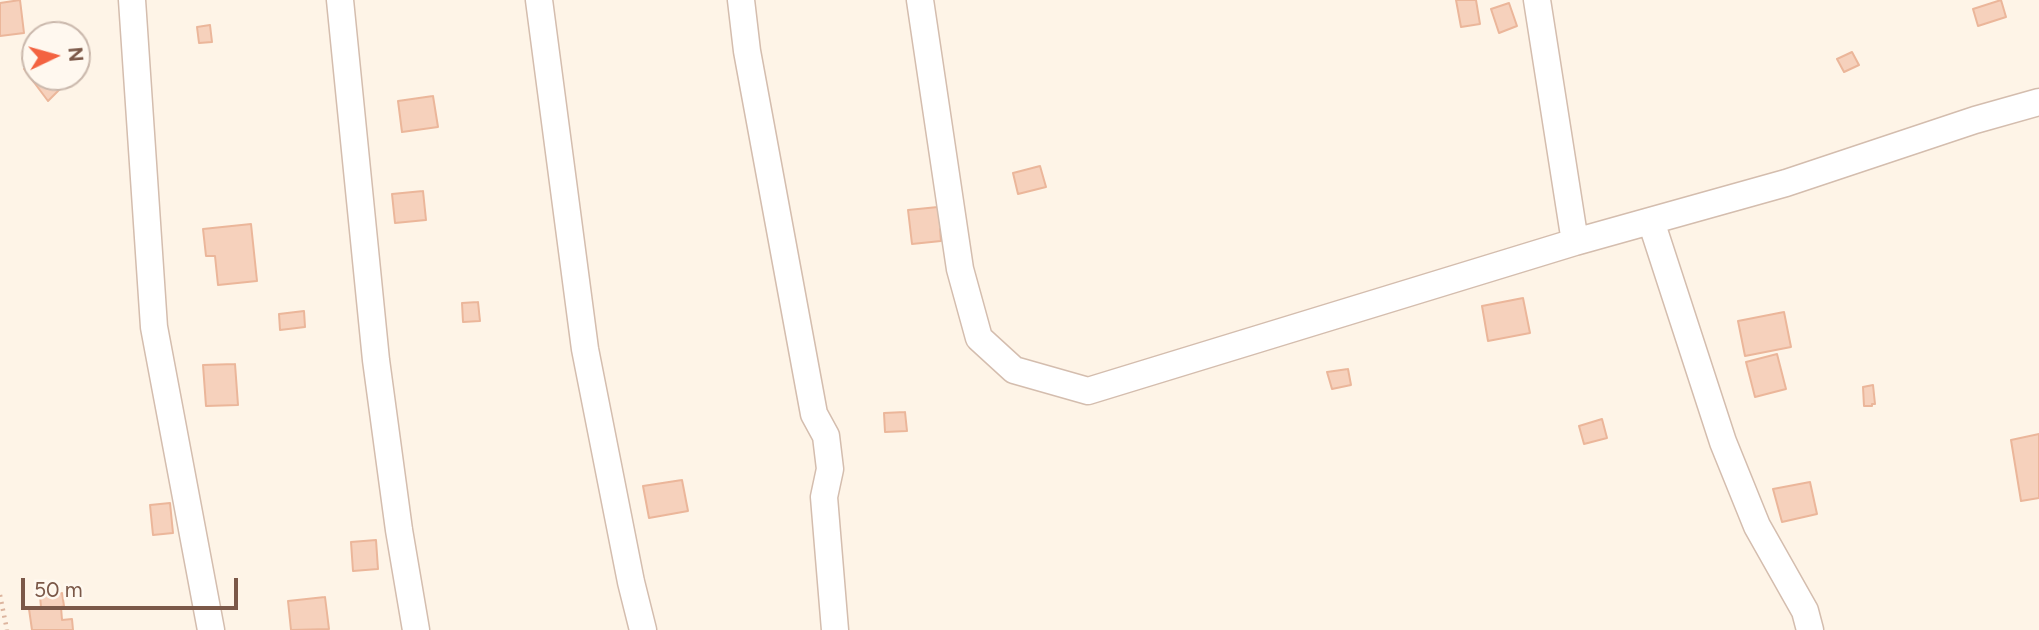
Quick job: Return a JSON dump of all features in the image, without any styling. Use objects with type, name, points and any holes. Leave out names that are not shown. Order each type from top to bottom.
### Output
[{"type":"street","points":[[132,0],[154,327],[211,630]]},
{"type":"street","points":[[340,0],[376,360],[399,530],[416,630]]},
{"type":"street","points":[[539,0],[584,349],[643,630]]},
{"type":"street","points":[[741,0],[747,51],[814,414],[826,436],[830,469],[824,496],[835,630]]},
{"type":"street","points":[[920,0],[960,269],[979,338],[1014,370],[1088,391],[1575,242],[1786,183],[1975,120],[2039,102]]},
{"type":"street","points":[[1537,0],[1575,242]]},
{"type":"street","points":[[1651,221],[1723,442],[1758,526],[1805,611],[1810,630]]},
{"type":"path","points":[[0,595],[7,630]]},
{"type":"building","points":[[20,0],[21,33],[0,36],[0,3]]},
{"type":"building","points":[[1456,0],[1476,0],[1480,24],[1461,27]]},
{"type":"building","points":[[2001,0],[2006,17],[1978,26],[1973,9]]},
{"type":"building","points":[[1509,3],[1517,26],[1499,33],[1491,9]]},
{"type":"building","points":[[210,25],[212,42],[199,43],[197,27]]},
{"type":"building","points":[[1852,52],[1859,65],[1844,72],[1837,59]]},
{"type":"building","points":[[40,91],[58,91],[48,101]]},
{"type":"building","points":[[433,96],[438,127],[402,132],[398,101]]},
{"type":"building","points":[[1040,166],[1046,187],[1018,194],[1013,173]]},
{"type":"building","points":[[423,191],[426,220],[395,223],[392,194]]},
{"type":"building","points":[[948,206],[950,227],[940,229],[941,241],[912,244],[908,210]]},
{"type":"building","points":[[251,224],[257,281],[218,285],[215,256],[206,256],[203,229]]},
{"type":"building","points":[[1523,298],[1530,333],[1488,341],[1482,306]]},
{"type":"building","points":[[478,302],[480,321],[463,322],[462,303]]},
{"type":"building","points":[[304,311],[305,327],[280,330],[279,314]]},
{"type":"building","points":[[1784,312],[1791,347],[1745,356],[1738,321]]},
{"type":"building","points":[[1777,354],[1786,389],[1755,397],[1746,362]]},
{"type":"building","points":[[235,364],[238,405],[206,406],[203,365]]},
{"type":"building","points":[[1348,369],[1351,385],[1332,389],[1327,372]]},
{"type":"building","points":[[1873,385],[1875,404],[1864,406],[1863,387]]},
{"type":"building","points":[[905,412],[907,431],[885,432],[884,413]]},
{"type":"building","points":[[1602,419],[1607,438],[1584,444],[1579,426]]},
{"type":"building","points":[[2039,434],[2039,498],[2021,501],[2011,440]]},
{"type":"building","points":[[682,480],[688,511],[649,518],[643,486]]},
{"type":"building","points":[[1810,482],[1817,514],[1782,522],[1773,489]]},
{"type":"building","points":[[170,503],[173,533],[153,535],[150,505]]},
{"type":"building","points":[[376,540],[378,569],[353,571],[351,542]]},
{"type":"building","points":[[62,593],[62,620],[72,619],[73,630],[32,630],[29,609],[41,607],[40,596]]},
{"type":"building","points":[[325,597],[329,629],[291,630],[288,601]]}]
